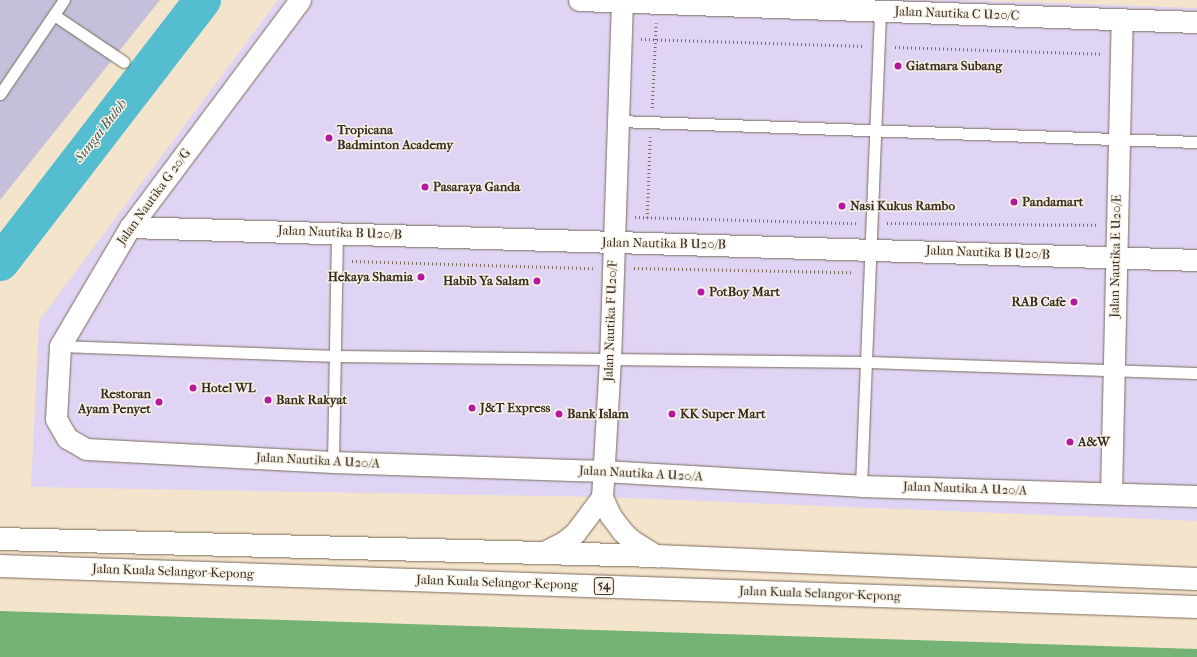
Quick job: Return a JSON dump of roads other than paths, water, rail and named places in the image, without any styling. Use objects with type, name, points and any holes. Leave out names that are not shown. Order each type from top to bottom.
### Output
[{"type":"highway","points":[[6,539],[657,556],[1197,579]]},
{"type":"highway","name":"Jalan Kuala Selangor-Kepong","points":[[6,566],[1197,607]]},
{"type":"street","name":"Jalan Nautika G 20/G","points":[[86,449],[68,438],[56,419],[60,346],[130,227],[300,0]]},
{"type":"street","points":[[578,0],[622,1]]},
{"type":"street","name":"Jalan Nautika C U20/C","points":[[622,1],[1197,22]]},
{"type":"street","name":"Jalan Nautika F U20/F","points":[[622,1],[610,359],[602,497],[610,515],[622,531],[631,540],[657,556]]},
{"type":"street","name":"Jalan Nautika E U20/E","points":[[1111,493],[1122,20]]},
{"type":"street","name":"Jalan Nautika B U20/B","points":[[130,227],[337,232],[1197,260]]},
{"type":"street","name":"Jalan Nautika A U20/A","points":[[86,449],[333,462],[603,471],[862,486],[1197,496]]},
{"type":"street","points":[[542,553],[564,542],[575,533],[602,497]]},
{"type":"lane","points":[[0,94],[64,0]]},
{"type":"lane","points":[[862,486],[880,11]]},
{"type":"lane","points":[[54,15],[124,62]]},
{"type":"lane","points":[[618,121],[1197,142]]},
{"type":"lane","points":[[333,462],[337,232]]},
{"type":"lane","points":[[60,346],[336,356],[866,362],[1197,373]]},
{"type":"waterway","name":"Sungai Buloh","points":[[0,262],[202,0]]},
{"type":"place","name":"Giatmara Subang","points":[[898,66]]},
{"type":"place","name":"Tropicana Badminton Academy","points":[[329,138]]},
{"type":"place","name":"Pasaraya Ganda","points":[[425,187]]},
{"type":"place","name":"Pandamart","points":[[1014,202]]},
{"type":"place","name":"Nasi Kukus Rambo","points":[[842,206]]},
{"type":"place","name":"Hekaya Shamia","points":[[421,277]]},
{"type":"place","name":"Habib Ya Salam","points":[[537,281]]},
{"type":"place","name":"PotBoy Mart","points":[[701,292]]},
{"type":"place","name":"RAB Cafe","points":[[1074,302]]},
{"type":"place","name":"Hotel WL","points":[[193,388]]},
{"type":"place","name":"Bank Rakyat","points":[[268,400]]},
{"type":"place","name":"Restoran Ayam Penyet","points":[[159,402]]},
{"type":"place","name":"J&T Express","points":[[472,408]]},
{"type":"place","name":"Bank Islam","points":[[559,414]]},
{"type":"place","name":"KK Super Mart","points":[[672,414]]},
{"type":"place","name":"A&W","points":[[1070,442]]}]
